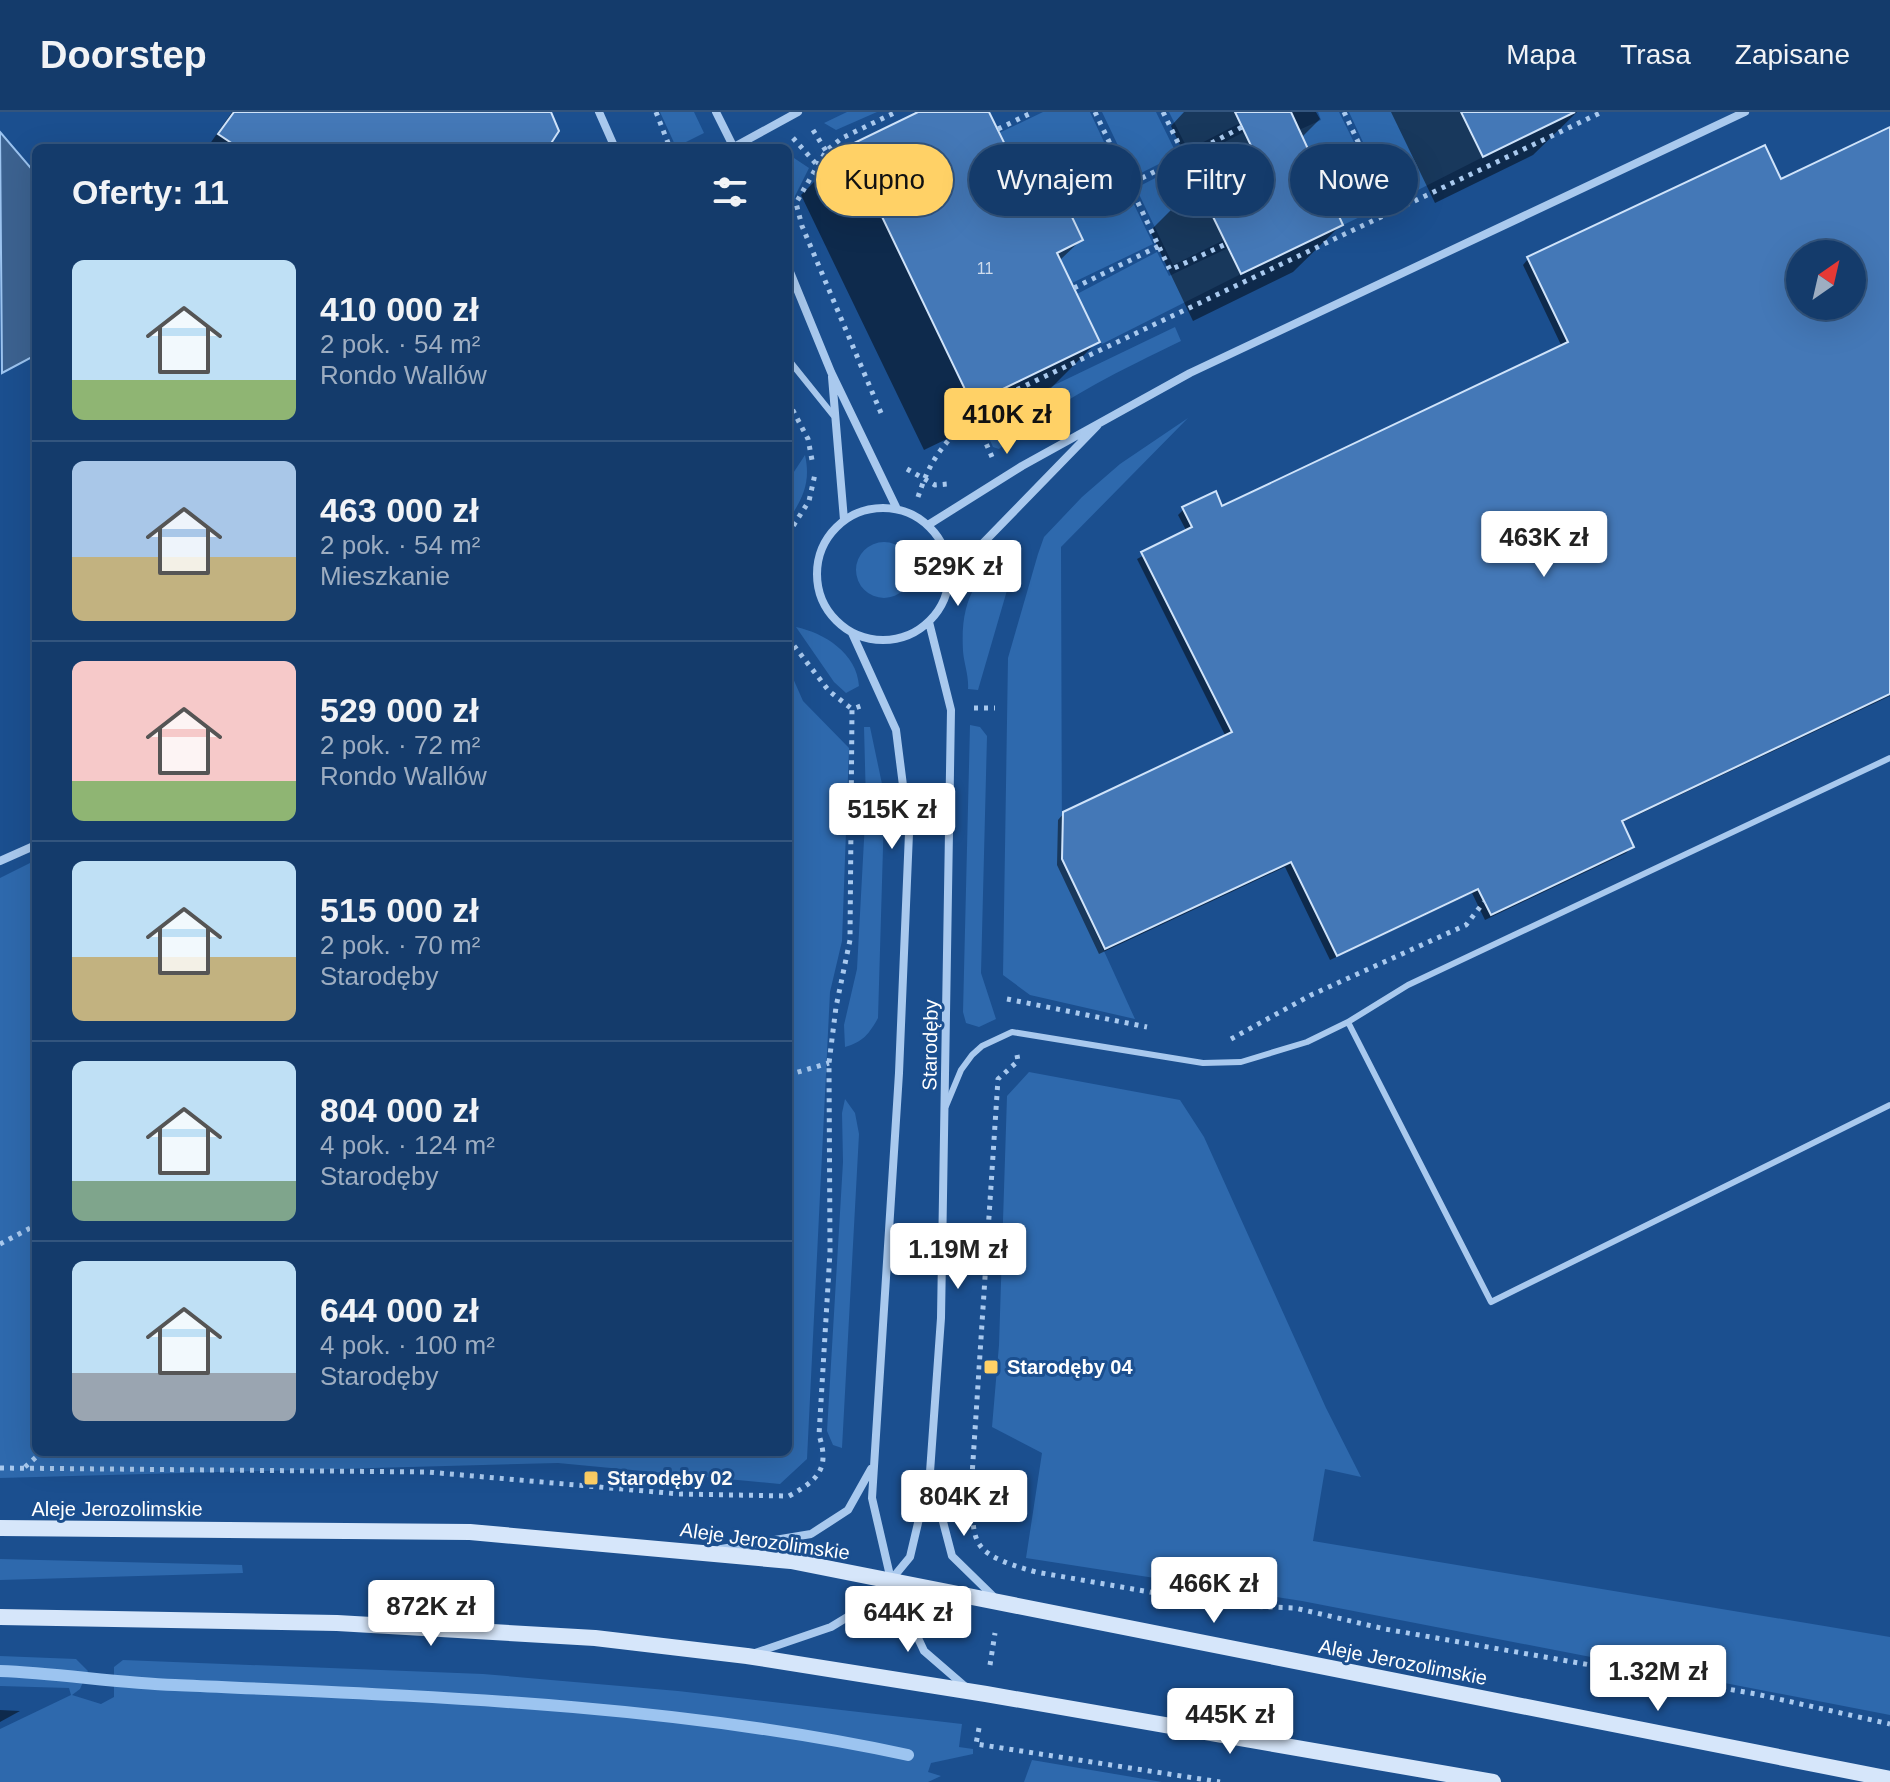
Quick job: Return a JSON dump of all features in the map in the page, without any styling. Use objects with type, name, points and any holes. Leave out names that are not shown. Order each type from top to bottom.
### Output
[{"type":"main road","name":"Aleje Jerozolimskie","points":[[0,1528],[470,1532],[708,1551],[791,1561],[1890,1779]]},
{"type":"main road","points":[[0,1617],[337,1623],[595,1638],[747,1656],[972,1692],[1493,1782]]},
{"type":"street","points":[[599,112],[613,144]]},
{"type":"street","points":[[716,112],[731,144]]},
{"type":"street","points":[[740,144],[798,112]]},
{"type":"street","points":[[928,525],[1105,418],[1190,373],[1745,112]]},
{"type":"street","points":[[792,277],[831,372],[897,509]]},
{"type":"street","points":[[831,372],[844,520]]},
{"type":"street","points":[[950,577],[1105,418]]},
{"type":"street","points":[[869,509],[897,509],[912,517],[928,525],[945,549],[950,577],[944,602],[929,622],[912,634],[892,640],[872,640],[852,633],[831,616],[819,592],[817,565],[826,540],[844,520],[869,509]]},
{"type":"street","name":"Starodęby","points":[[747,1656],[831,1627],[864,1607],[891,1580],[910,1557],[930,1472],[941,1318],[951,710],[929,622]]},
{"type":"street","name":"Starodęby","points":[[852,633],[896,730],[909,833],[899,1073],[872,1498],[891,1580],[924,1651],[972,1692]]},
{"type":"street","points":[[0,861],[32,847]]},
{"type":"street","name":"Starodęby","points":[[708,1551],[811,1534],[848,1510],[874,1465]]},
{"type":"street","name":"Starodęby","points":[[930,1472],[952,1556],[1001,1603]]},
{"type":"lane","points":[[792,364],[835,418]]},
{"type":"lane","points":[[944,1110],[961,1070],[972,1055],[982,1046],[1012,1032],[1203,1063],[1241,1062],[1307,1042],[1348,1022],[1408,985],[1890,758]]},
{"type":"lane","points":[[1348,1022],[1491,1302],[1890,1105]]},
{"type":"path","points":[[656,112],[668,144]]},
{"type":"path","points":[[835,144],[896,112]]},
{"type":"path","points":[[998,129],[1033,112]]},
{"type":"path","points":[[1095,112],[1111,144]]},
{"type":"path","points":[[1163,112],[1179,144]]},
{"type":"path","points":[[1344,112],[1359,144]]},
{"type":"path","points":[[1418,199],[1602,112]]},
{"type":"path","points":[[1210,144],[1242,127]]},
{"type":"path","points":[[813,130],[822,144]]},
{"type":"path","points":[[797,146],[816,163]]},
{"type":"path","points":[[816,166],[796,203],[802,226],[887,428]]},
{"type":"path","points":[[1141,209],[1170,270],[1226,244]]},
{"type":"path","points":[[995,463],[972,411],[1382,216]]},
{"type":"path","points":[[1074,288],[1159,246]]},
{"type":"path","points":[[792,409],[808,439],[815,472],[809,501],[792,528]]},
{"type":"path","points":[[912,517],[922,478],[948,441]]},
{"type":"path","points":[[792,643],[829,691],[852,709]]},
{"type":"path","points":[[852,709],[866,705]]},
{"type":"path","points":[[969,708],[995,708]]},
{"type":"path","points":[[0,1468],[428,1472],[679,1494],[789,1496],[816,1476],[824,1461],[819,1435],[830,1252],[829,1063],[836,1007],[850,940],[852,709]]},
{"type":"path","points":[[1223,1042],[1311,995],[1466,925],[1484,902]]},
{"type":"path","points":[[1007,999],[1156,1029]]},
{"type":"path","points":[[1012,1032],[1018,1061],[998,1079],[972,1476],[972,1534],[982,1550],[1007,1564],[1036,1572],[1224,1605],[1295,1608],[1385,1629],[1756,1694],[1890,1724]]},
{"type":"path","points":[[792,1074],[829,1063]]},
{"type":"path","points":[[0,1244],[32,1227]]},
{"type":"path","points":[[24,1468],[38,1456]]},
{"type":"path","points":[[990,1665],[995,1633]]},
{"type":"path","points":[[979,1728],[976,1744],[1220,1782]]},
{"type":"shaded area","points":[[660,112],[694,112],[704,133],[682,144],[675,144]]},
{"type":"shaded area","points":[[847,112],[877,112],[836,130],[824,123]]},
{"type":"shaded area","points":[[1043,112],[1090,112],[1105,144],[1004,144],[999,133]]},
{"type":"shaded area","points":[[1102,112],[1156,112],[1172,144],[1157,144],[1157,165],[1141,173],[1141,144],[1117,144]]},
{"type":"shaded area","points":[[1169,112],[1235,112],[1240,123],[1200,144],[1185,144]]},
{"type":"shaded area","points":[[1318,112],[1339,112],[1355,144],[1305,144],[1299,130],[1321,120]]},
{"type":"shaded area","points":[[1349,112],[1461,112],[1483,157],[1418,190],[1418,144],[1364,144]]},
{"type":"shaded area","points":[[0,132],[32,169],[32,357],[2,373]]},
{"type":"shaded area","points":[[1244,132],[1250,144],[1221,144]]},
{"type":"shaded area","points":[[792,157],[809,168],[795,196],[792,212]]},
{"type":"shaded area","points":[[1157,177],[1157,216],[1213,216],[1224,240],[1173,265],[1141,198],[1141,185]]},
{"type":"shaded area","points":[[1078,216],[1140,216],[1153,244],[1072,283],[1057,253],[1083,240],[1072,219]]},
{"type":"shaded area","points":[[1339,216],[1362,216],[1343,225]]},
{"type":"shaded area","points":[[1228,248],[1241,274],[1102,344],[1077,294],[1157,252],[1169,276]]},
{"type":"shaded area","points":[[1175,327],[1181,341],[1065,402],[999,449],[993,447],[982,423],[984,419]]},
{"type":"shaded area","points":[[1188,418],[1061,547],[1062,859],[1135,1019],[1030,995],[1003,975],[1008,658],[1044,537],[1082,497],[1120,464]]},
{"type":"shaded area","points":[[805,455],[807,473],[804,490],[792,515],[792,475]]},
{"type":"shaded area","points":[[1013,540],[1019,547],[1017,556],[978,690],[968,689],[963,632],[968,602],[981,578]]},
{"type":"shaded area","points":[[884,542],[904,550],[912,570],[904,590],[884,598],[864,590],[856,570],[864,550]]},
{"type":"shaded area","points":[[796,627],[817,634],[846,654],[857,674],[859,686],[846,693],[834,682]]},
{"type":"shaded area","points":[[792,676],[803,701],[849,748],[842,941],[830,992],[807,1459],[780,1484],[558,1463],[0,1478],[0,878],[32,862],[32,1456],[792,1456]]},
{"type":"shaded area","points":[[970,725],[980,727],[987,736],[981,973],[996,1019],[979,1027],[966,1023],[963,1012]]},
{"type":"shaded area","points":[[864,727],[870,727],[882,784],[884,814],[878,1018],[865,1037],[845,1047],[844,1025],[857,969],[866,803]]},
{"type":"shaded area","points":[[1029,1072],[1180,1100],[1204,1137],[1326,1408],[1361,1477],[1325,1469],[1313,1541],[1890,1637],[1890,1715],[1302,1601],[1026,1558],[1042,1453],[992,1427],[999,1345],[1007,1096]]},
{"type":"shaded area","points":[[845,1099],[855,1113],[859,1134],[842,1448],[833,1445],[827,1431]]},
{"type":"shaded area","points":[[0,1559],[242,1565],[243,1573],[0,1580]]},
{"type":"shaded area","points":[[0,1656],[76,1659],[88,1671],[80,1689],[72,1695],[101,1704],[114,1697],[114,1667],[123,1660],[483,1674],[678,1691],[962,1724],[959,1747],[973,1749],[973,1754],[931,1763],[928,1772],[941,1776],[928,1782],[0,1782],[0,1729],[71,1695],[69,1688],[0,1686]]},
{"type":"shaded area","points":[[1032,1760],[1162,1782],[1024,1782]]},
{"type":"building","points":[[234,112],[551,112],[559,131],[551,144],[233,144],[218,134]]},
{"type":"building","points":[[918,112],[989,112],[1005,144],[969,144],[969,216],[1072,216],[1083,240],[1057,253],[1100,342],[972,404],[882,216],[953,216],[953,144],[852,144]]},
{"type":"building","points":[[1235,112],[1291,112],[1306,144],[1290,144],[1290,216],[1339,216],[1343,225],[1241,274],[1213,216],[1274,216],[1274,144],[1250,144]]},
{"type":"building","points":[[1461,112],[1575,112],[1483,157]]},
{"type":"building","points":[[1890,127],[1890,694],[1622,821],[1634,847],[1491,915],[1478,889],[1337,956],[1291,862],[1105,949],[1062,859],[1063,812],[1232,732],[1141,552],[1192,527],[1182,507],[1216,491],[1222,506],[1568,342],[1527,257],[1765,145],[1781,179]]},
{"type":"waterway","points":[[0,1671],[153,1684],[451,1698],[635,1713],[726,1724],[908,1755]]},
{"type":"place","name":"Starodęby 04","points":[[991,1367]]},
{"type":"place","name":"Starodęby 02","points":[[591,1478]]}]
